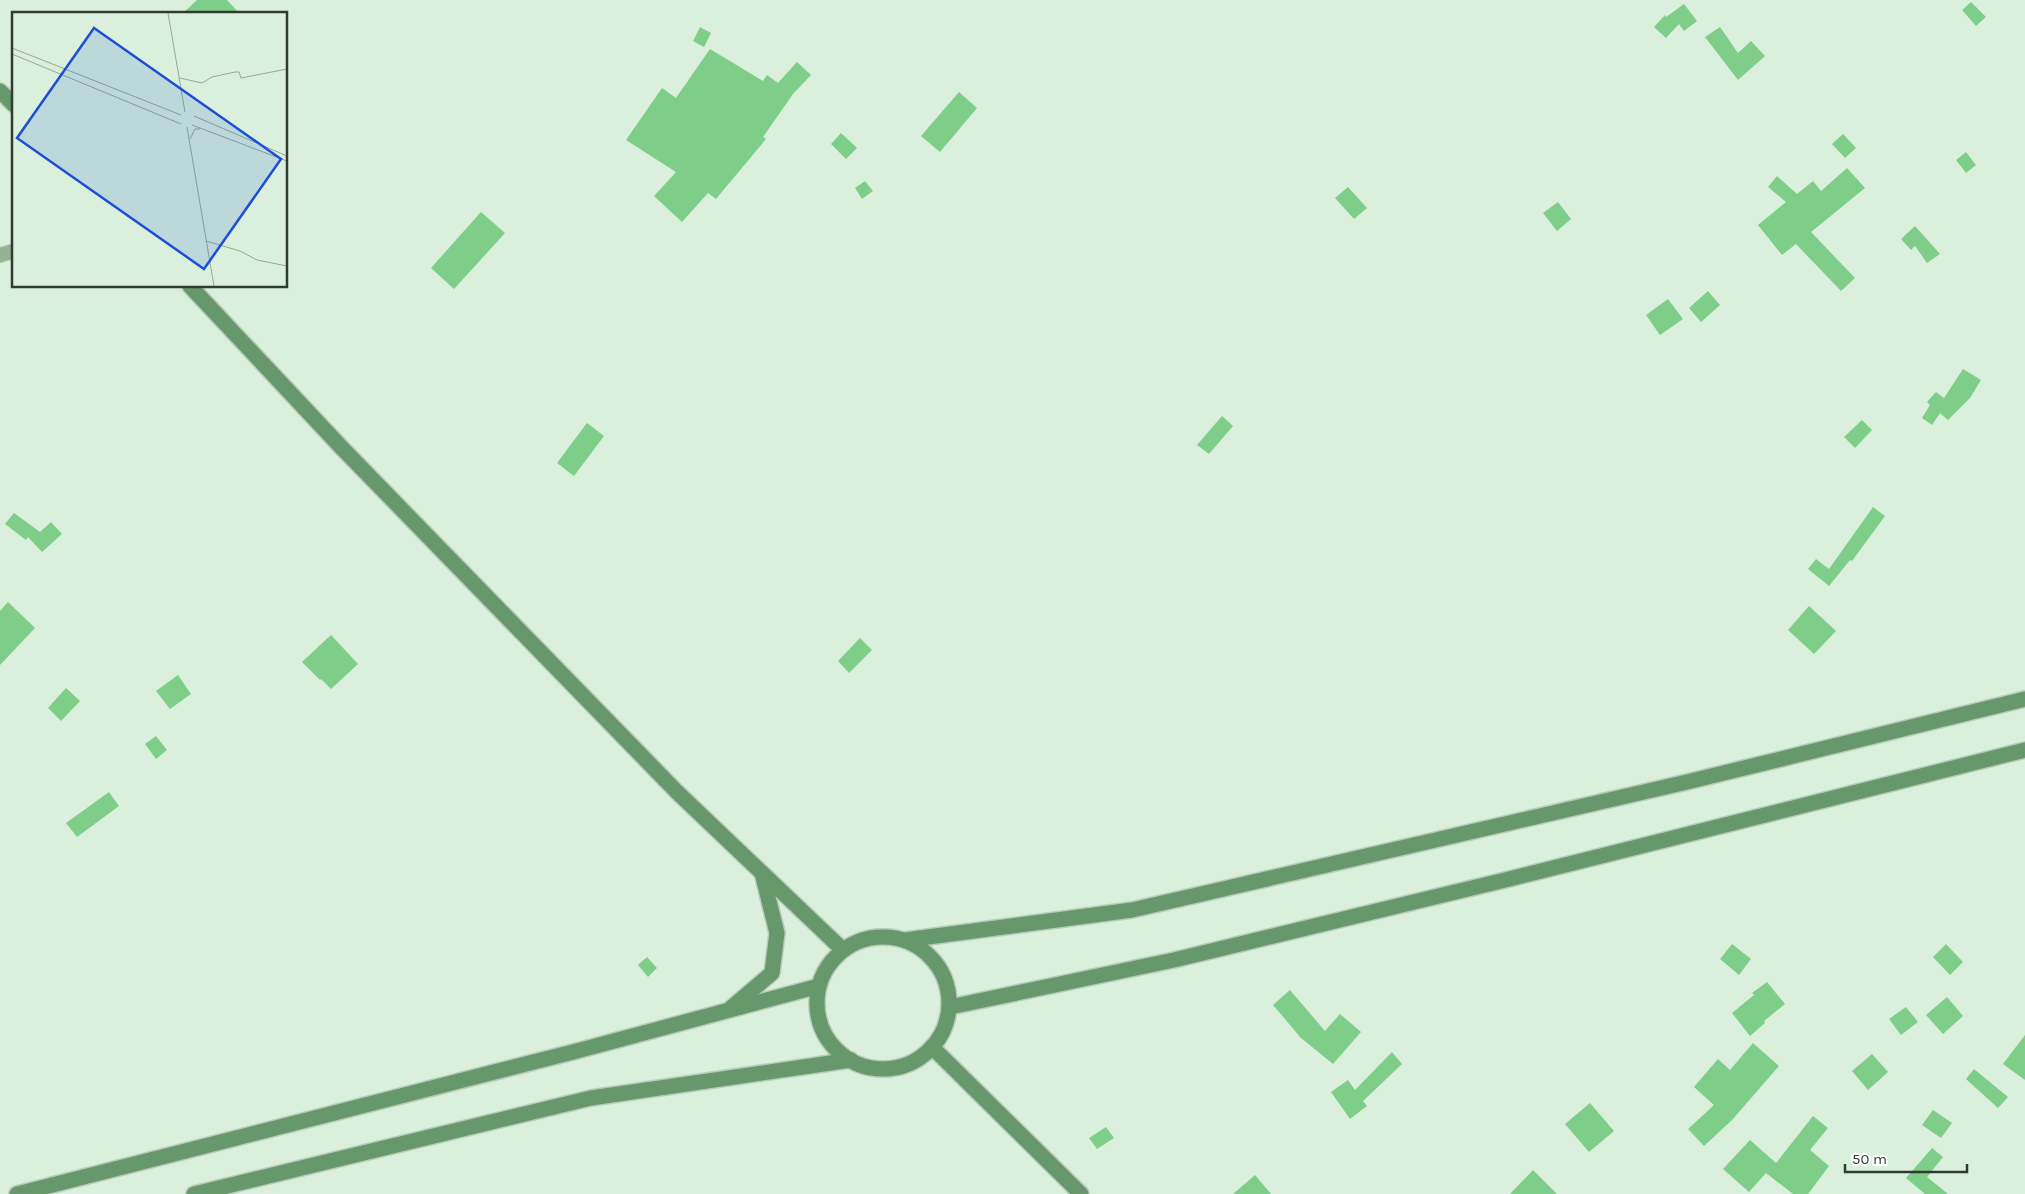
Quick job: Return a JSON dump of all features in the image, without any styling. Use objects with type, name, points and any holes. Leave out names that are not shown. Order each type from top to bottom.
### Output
[{"type":"street","points":[[0,91],[12,103]]},
{"type":"street","points":[[192,288],[341,447],[677,792],[843,950]]},
{"type":"street","points":[[905,940],[1132,910],[1686,782],[2025,699]]},
{"type":"street","points":[[950,1007],[1174,960],[1463,891],[2025,750]]},
{"type":"street","points":[[728,1010],[772,973],[776,933],[762,873]]},
{"type":"street","points":[[883,936],[905,940],[924,950],[938,965],[948,985],[950,1007],[944,1029],[932,1047],[914,1061],[894,1068],[872,1068],[851,1060],[833,1047],[822,1028],[817,1008],[819,986],[828,966],[843,950],[862,940],[883,936]]},
{"type":"street","points":[[17,1194],[563,1054],[819,986]]},
{"type":"street","points":[[932,1047],[1081,1194]]},
{"type":"street","points":[[194,1194],[592,1098],[851,1060]]},
{"type":"building","points":[[197,0],[227,0],[238,12],[184,12]]},
{"type":"building","points":[[1971,2],[1986,17],[1976,26],[1962,10]]},
{"type":"building","points":[[1684,4],[1697,21],[1684,31],[1679,24],[1666,38],[1654,27],[1665,15],[1666,17]]},
{"type":"building","points":[[700,27],[711,33],[704,47],[693,41]]},
{"type":"building","points":[[1720,27],[1738,53],[1751,41],[1765,56],[1738,80],[1705,37]]},
{"type":"building","points":[[710,49],[763,81],[767,75],[778,83],[797,62],[811,75],[793,94],[763,137],[766,139],[716,199],[708,193],[682,222],[654,196],[676,172],[626,140],[662,88],[676,98]]},
{"type":"building","points":[[959,92],[977,108],[940,152],[921,136]]},
{"type":"building","points":[[841,133],[857,148],[846,159],[831,144]]},
{"type":"building","points":[[1843,134],[1856,148],[1845,158],[1832,144]]},
{"type":"building","points":[[1966,152],[1976,165],[1966,173],[1956,160]]},
{"type":"building","points":[[1847,168],[1865,188],[1811,232],[1855,278],[1841,291],[1796,244],[1782,255],[1758,225],[1786,202],[1768,187],[1777,176],[1797,194],[1813,181],[1821,191]]},
{"type":"building","points":[[865,181],[873,191],[862,199],[855,188]]},
{"type":"building","points":[[1348,187],[1367,208],[1354,219],[1335,198]]},
{"type":"building","points":[[1558,202],[1571,219],[1557,231],[1543,213]]},
{"type":"building","points":[[481,212],[505,233],[454,289],[431,268]]},
{"type":"building","points":[[1915,226],[1940,254],[1927,263],[1915,246],[1911,250],[1901,239]]},
{"type":"building","points":[[1708,291],[1720,305],[1701,322],[1689,308]]},
{"type":"building","points":[[1668,299],[1683,319],[1660,335],[1646,315]]},
{"type":"building","points":[[1963,369],[1981,380],[1970,398],[1948,420],[1940,413],[1932,425],[1922,418],[1930,405],[1927,402],[1936,392],[1944,398]]},
{"type":"building","points":[[1222,416],[1233,426],[1209,454],[1197,445]]},
{"type":"building","points":[[1862,420],[1872,430],[1855,448],[1844,437]]},
{"type":"building","points":[[587,423],[604,436],[574,476],[557,463]]},
{"type":"building","points":[[1873,507],[1885,516],[1852,561],[1850,560],[1829,586],[1808,569],[1816,559],[1829,569]]},
{"type":"building","points":[[14,513],[40,532],[51,522],[62,534],[42,552],[28,537],[26,540],[5,524]]},
{"type":"building","points":[[8,602],[35,628],[0,665],[0,611]]},
{"type":"building","points":[[1809,606],[1836,631],[1814,654],[1788,630]]},
{"type":"building","points":[[331,635],[358,664],[331,689],[302,662]]},
{"type":"building","points":[[860,638],[872,650],[849,673],[838,661]]},
{"type":"building","points":[[178,675],[191,694],[170,709],[156,691]]},
{"type":"building","points":[[66,688],[80,701],[61,721],[48,708]]},
{"type":"building","points":[[156,736],[167,750],[156,759],[145,744]]},
{"type":"building","points":[[109,792],[119,806],[77,837],[66,823]]},
{"type":"building","points":[[1732,944],[1751,959],[1739,975],[1720,959]]},
{"type":"building","points":[[1946,944],[1963,962],[1950,975],[1933,957]]},
{"type":"building","points":[[647,957],[657,968],[648,977],[638,965]]},
{"type":"building","points":[[1767,982],[1785,1004],[1764,1021],[1765,1023],[1750,1036],[1732,1013],[1754,995],[1752,993]]},
{"type":"building","points":[[1290,990],[1325,1031],[1340,1014],[1361,1032],[1333,1064],[1301,1038],[1273,1005]]},
{"type":"building","points":[[1947,997],[1963,1016],[1943,1034],[1926,1015]]},
{"type":"building","points":[[1906,1007],[1918,1022],[1901,1035],[1889,1019]]},
{"type":"building","points":[[2025,1035],[2025,1080],[2003,1064]]},
{"type":"building","points":[[1753,1043],[1779,1066],[1732,1120],[1704,1146],[1688,1129],[1714,1105],[1694,1087],[1718,1059],[1730,1070]]},
{"type":"building","points":[[1392,1052],[1402,1064],[1363,1101],[1367,1106],[1350,1119],[1331,1092],[1348,1080],[1355,1090]]},
{"type":"building","points":[[1872,1054],[1888,1072],[1868,1090],[1852,1071]]},
{"type":"building","points":[[1974,1069],[2008,1097],[1998,1108],[1966,1079]]},
{"type":"building","points":[[1590,1103],[1614,1131],[1589,1152],[1565,1124]]},
{"type":"building","points":[[1933,1110],[1952,1123],[1941,1138],[1922,1125]]},
{"type":"building","points":[[1813,1116],[1828,1128],[1810,1150],[1829,1166],[1808,1194],[1793,1194],[1766,1173],[1749,1192],[1723,1169],[1750,1140],[1776,1163]]},
{"type":"building","points":[[1106,1127],[1114,1138],[1097,1149],[1089,1138]]},
{"type":"building","points":[[1932,1148],[1943,1157],[1927,1177],[1948,1194],[1925,1194],[1906,1178]]},
{"type":"building","points":[[1533,1170],[1557,1194],[1510,1194]]},
{"type":"building","points":[[1255,1175],[1271,1194],[1233,1194]]}]
